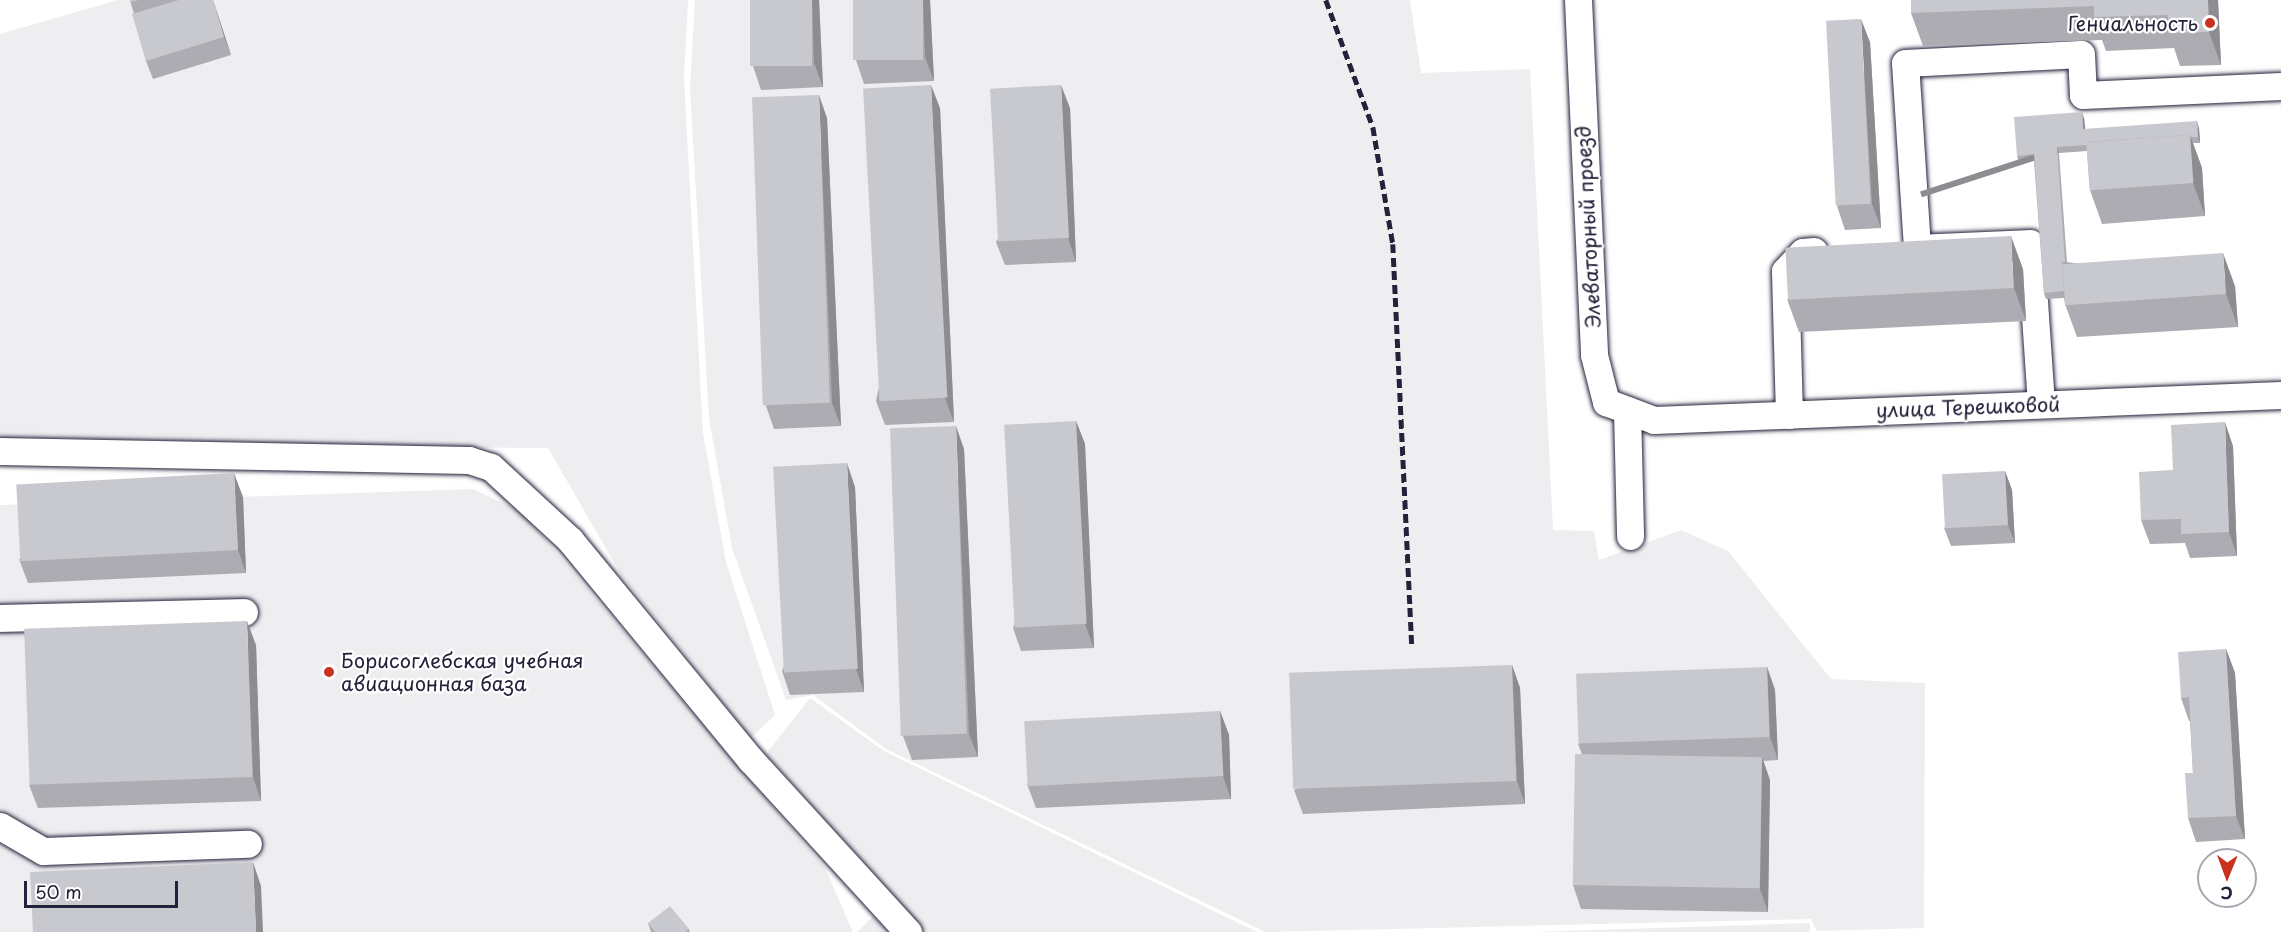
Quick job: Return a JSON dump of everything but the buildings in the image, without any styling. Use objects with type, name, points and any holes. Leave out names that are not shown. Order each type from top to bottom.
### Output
[{"type":"street","name":"Элеваторный проезд","points":[[1578,0],[1594,355],[1606,402],[1654,420]]},
{"type":"street","points":[[2041,404],[2030,243],[1906,248],[1905,63],[2080,54],[2083,95],[2281,86]]},
{"type":"street","points":[[1789,415],[1785,271],[1803,252],[1837,250]]},
{"type":"street","name":"улица Терешковой","points":[[1654,420],[2281,395]]},
{"type":"street","points":[[1627,410],[1630,536]]},
{"type":"street","points":[[0,451],[468,460],[491,467],[570,540],[751,760],[908,932]]},
{"type":"street","points":[[0,618],[244,612]]},
{"type":"street","points":[[0,826],[44,850],[248,844]]},
{"type":"shaded area","points":[[118,0],[688,0],[684,79],[703,433],[726,562],[775,715],[751,738],[622,576],[548,448],[0,443],[0,34]]},
{"type":"shaded area","points":[[695,0],[1410,0],[1421,73],[1530,69],[1553,530],[1594,531],[1599,560],[1681,530],[1728,551],[1831,679],[1925,683],[1924,928],[1817,931],[1811,919],[1265,932],[886,749],[813,695],[786,700],[732,548],[709,418],[690,88]]},
{"type":"shaded area","name":"Борисоглебская учебная авиационная база","points":[[473,489],[522,512],[825,868],[853,932],[0,932],[0,505]]},
{"type":"shaded area","points":[[810,698],[884,751],[1257,932],[857,932],[894,896],[766,754]]},
{"type":"shaded area","points":[[1810,923],[1810,932],[1532,932]]},
{"type":"railway","points":[[1326,0],[1373,127],[1393,244],[1412,649]]},
{"type":"place","name":"Гениальность","points":[[2210,23]]},
{"type":"place","name":"Борисоглебская учебная авиационная база","points":[[329,672]]}]
